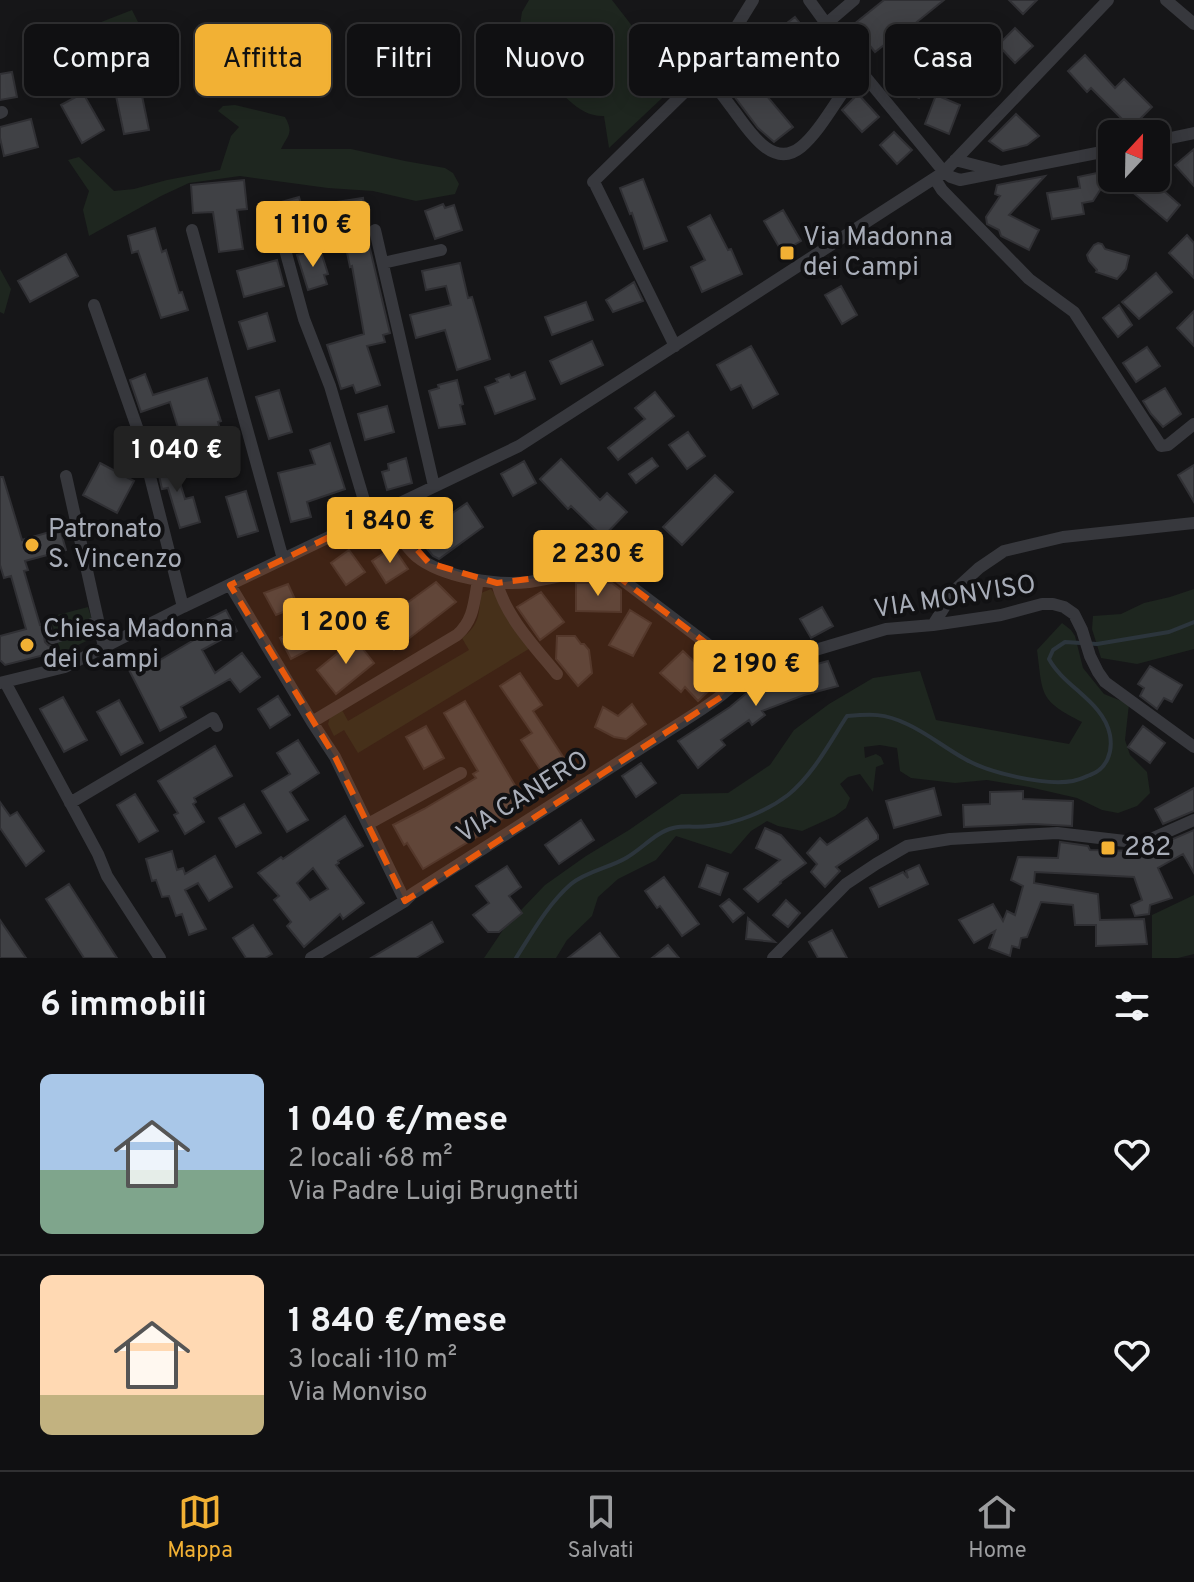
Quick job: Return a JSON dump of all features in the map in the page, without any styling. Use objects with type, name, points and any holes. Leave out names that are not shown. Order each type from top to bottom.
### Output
[{"type":"street","points":[[738,24],[753,0]]},
{"type":"street","points":[[809,0],[826,24],[854,0]]},
{"type":"street","points":[[160,958],[107,876],[98,854],[2,683],[65,667],[519,446],[939,176],[1108,0]]},
{"type":"street","points":[[1166,0],[1194,24]]},
{"type":"street","points":[[869,82],[939,176],[942,190],[1029,279],[1074,312],[1161,446],[1168,445],[1194,424]]},
{"type":"street","points":[[675,346],[594,184],[681,96]]},
{"type":"street","points":[[723,96],[758,142],[785,155],[799,150],[840,96]]},
{"type":"street","points":[[1170,138],[1194,133]]},
{"type":"street","points":[[939,176],[960,180],[1098,153]]},
{"type":"street","points":[[955,160],[1001,172]]},
{"type":"street","points":[[192,230],[283,559]]},
{"type":"street","points":[[375,230],[434,486]]},
{"type":"street","points":[[284,246],[297,297],[330,386],[369,517]]},
{"type":"street","points":[[383,263],[441,250]]},
{"type":"street","points":[[94,305],[139,433],[183,607]]},
{"type":"street","points":[[66,476],[104,647]]},
{"type":"street","points":[[383,511],[416,555],[445,571],[478,580],[528,582],[588,569],[608,569],[714,649],[750,665]]},
{"type":"street","points":[[933,625],[955,590],[1004,551],[1063,537],[1194,523]]},
{"type":"street","points":[[312,722],[457,635],[472,618],[478,580]]},
{"type":"street","points":[[497,583],[501,598],[557,674]]},
{"type":"street","points":[[230,585],[335,757],[405,901]]},
{"type":"street","name":"VIA MONVISO","points":[[750,665],[765,665],[886,629],[1001,615],[1053,604],[1074,614],[1090,656],[1105,682],[1194,747]]},
{"type":"street","points":[[53,638],[98,622]]},
{"type":"street","name":"VIA CANERO","points":[[311,958],[721,697],[750,665]]},
{"type":"street","points":[[70,803],[213,718],[217,726]]},
{"type":"street","points":[[368,824],[461,773]]},
{"type":"street","points":[[773,958],[846,884],[907,846],[950,839],[1057,833],[1142,843],[1194,820]]},
{"type":"highlighted area","points":[[383,511],[429,563],[497,583],[608,569],[714,649],[750,665],[721,697],[405,901],[335,757],[230,585]]},
{"type":"shaded area","points":[[529,0],[612,0],[631,24],[629,96],[664,96],[609,148],[604,116],[585,112],[565,96],[613,96],[613,24],[520,24]]},
{"type":"shaded area","points":[[132,10],[138,22],[134,24],[96,24]]},
{"type":"shaded area","points":[[235,105],[285,117],[290,130],[281,149],[351,149],[445,168],[453,173],[459,184],[455,194],[416,201],[373,191],[240,176],[189,183],[89,236],[83,210],[89,191],[68,160],[79,157],[114,191],[220,170],[231,136],[239,127],[218,111],[223,106]]},
{"type":"shaded area","points":[[0,269],[11,289],[4,314],[0,312]]},
{"type":"shaded area","points":[[491,589],[532,647],[358,753],[344,730],[334,736],[328,724],[330,717],[342,710],[348,721],[469,650],[462,638],[475,623],[481,593]]},
{"type":"shaded area","points":[[1194,589],[1194,649],[1137,664],[1101,658],[1092,629],[1093,616],[1121,614],[1144,603]]},
{"type":"shaded area","points":[[88,607],[97,636],[61,653],[50,617]]},
{"type":"shaded area","points":[[1062,623],[1075,636],[1083,668],[1104,694],[1129,704],[1125,740],[1130,755],[1147,772],[1150,793],[1137,806],[1118,813],[1102,810],[1077,798],[1029,787],[987,780],[955,783],[911,778],[900,771],[897,748],[880,745],[864,747],[865,758],[876,754],[884,764],[876,767],[873,792],[860,774],[848,777],[840,784],[850,798],[846,808],[835,816],[802,831],[767,821],[751,831],[731,854],[676,836],[656,860],[618,879],[598,897],[592,916],[567,940],[556,958],[484,958],[505,927],[545,885],[681,794],[728,793],[770,765],[794,730],[829,704],[873,678],[920,671],[936,720],[1069,744],[1082,722],[1050,702],[1043,687],[1037,650]]},
{"type":"shaded area","points":[[1194,895],[1194,954],[1178,958],[1152,958],[1152,915]]},
{"type":"building","points":[[884,0],[944,0],[914,24],[885,24],[885,44],[875,52],[869,45],[869,24],[854,24]]},
{"type":"building","points":[[1009,0],[1037,0],[1023,14]]},
{"type":"building","points":[[795,17],[801,24],[786,24]]},
{"type":"building","points":[[1015,28],[1033,46],[1015,63],[1001,48],[1001,42]]},
{"type":"building","points":[[1085,55],[1115,88],[1124,79],[1152,107],[1139,120],[1123,120],[1091,88],[1087,92],[1068,71]]},
{"type":"building","points":[[12,72],[17,97],[0,100],[0,74]]},
{"type":"building","points":[[78,96],[85,96],[104,130],[82,143],[61,105]]},
{"type":"building","points":[[116,96],[142,96],[149,130],[124,134]]},
{"type":"building","points":[[734,96],[767,96],[793,127],[774,142],[758,128]]},
{"type":"building","points":[[860,96],[879,117],[862,132],[842,110]]},
{"type":"building","points":[[936,96],[960,105],[949,134],[925,124]]},
{"type":"building","points":[[1016,114],[1039,136],[1027,145],[1003,151],[989,141]]},
{"type":"building","points":[[31,119],[38,147],[4,156],[0,127]]},
{"type":"building","points":[[894,132],[912,150],[897,164],[880,145]]},
{"type":"building","points":[[1194,149],[1194,186],[1175,165]]},
{"type":"building","points":[[1098,173],[1099,192],[1093,201],[1082,203],[1084,214],[1052,219],[1047,193],[1080,188],[1078,177]]},
{"type":"building","points":[[1045,176],[1009,215],[1039,230],[1029,250],[1001,236],[999,230],[987,224],[986,217],[1000,196],[995,194],[997,185]]},
{"type":"building","points":[[643,179],[667,241],[644,249],[620,188]]},
{"type":"building","points":[[244,180],[247,209],[237,210],[243,249],[219,252],[213,212],[193,213],[191,185]]},
{"type":"building","points":[[1132,192],[1165,192],[1180,205],[1167,221]]},
{"type":"building","points":[[299,197],[308,227],[287,233],[278,203]]},
{"type":"building","points":[[363,198],[366,232],[390,333],[383,335],[385,342],[367,346],[380,385],[356,393],[353,385],[341,389],[327,345],[364,334],[336,202]]},
{"type":"building","points":[[443,204],[445,208],[454,205],[462,230],[435,239],[425,211]]},
{"type":"building","points":[[783,210],[801,241],[782,252],[764,221]]},
{"type":"building","points":[[710,215],[742,274],[702,292],[691,267],[705,260],[688,227]]},
{"type":"building","points":[[155,228],[162,252],[166,250],[179,293],[182,292],[188,310],[161,318],[138,251],[132,253],[128,236]]},
{"type":"building","points":[[1187,235],[1194,243],[1194,278],[1169,253]]},
{"type":"building","points":[[1098,243],[1105,249],[1129,256],[1126,269],[1117,279],[1096,272],[1089,261],[1087,255]]},
{"type":"building","points":[[315,250],[317,256],[322,255],[328,274],[324,275],[327,284],[308,290],[297,255]]},
{"type":"building","points":[[66,254],[78,276],[30,302],[18,281]]},
{"type":"building","points":[[277,260],[284,286],[244,297],[237,271]]},
{"type":"building","points":[[460,263],[468,298],[472,297],[490,359],[457,370],[445,330],[416,338],[410,315],[451,305],[446,286],[426,290],[422,271]]},
{"type":"building","points":[[1156,273],[1172,292],[1139,319],[1122,302]]},
{"type":"building","points":[[634,282],[643,301],[613,312],[606,300]]},
{"type":"building","points":[[841,286],[857,315],[842,324],[825,295]]},
{"type":"building","points":[[586,302],[593,320],[552,335],[545,317]]},
{"type":"building","points":[[1119,305],[1132,325],[1118,337],[1103,318]]},
{"type":"building","points":[[1194,311],[1194,346],[1177,328]]},
{"type":"building","points":[[267,313],[275,341],[248,349],[239,322]]},
{"type":"building","points":[[592,341],[603,365],[561,384],[550,361]]},
{"type":"building","points":[[751,346],[778,394],[753,408],[741,385],[731,390],[717,365]]},
{"type":"building","points":[[1147,347],[1160,366],[1136,382],[1123,363]]},
{"type":"building","points":[[525,372],[535,399],[495,414],[485,387],[509,374],[511,378]]},
{"type":"building","points":[[145,374],[153,395],[207,378],[221,421],[218,422],[228,456],[224,457],[227,470],[209,475],[204,459],[196,461],[187,432],[180,434],[170,402],[141,412],[130,380]]},
{"type":"building","points":[[457,380],[465,424],[439,428],[429,391]]},
{"type":"building","points":[[1165,388],[1181,414],[1163,427],[1143,401]]},
{"type":"building","points":[[279,390],[292,432],[269,439],[256,397]]},
{"type":"building","points":[[655,392],[674,416],[618,460],[608,448],[645,419],[635,408]]},
{"type":"building","points":[[387,406],[394,432],[365,440],[358,414]]},
{"type":"building","points":[[688,432],[705,456],[687,469],[669,445]]},
{"type":"building","points":[[330,443],[345,489],[307,502],[311,517],[291,522],[278,473],[315,464],[310,450]]},
{"type":"building","points":[[172,457],[185,499],[193,497],[200,522],[180,528],[168,488],[162,489],[156,462]]},
{"type":"building","points":[[406,458],[412,483],[387,490],[382,472],[389,470],[388,464]]},
{"type":"building","points":[[652,458],[658,466],[636,483],[629,474]]},
{"type":"building","points":[[561,459],[600,500],[607,493],[627,512],[603,537],[571,506],[568,509],[540,479]]},
{"type":"building","points":[[524,461],[536,483],[513,496],[501,474]]},
{"type":"building","points":[[100,463],[134,481],[117,513],[83,495]]},
{"type":"building","points":[[1194,465],[1194,502],[1178,475]]},
{"type":"building","points":[[715,475],[733,492],[682,545],[663,527]]},
{"type":"building","name":"Patronato S. Vincenzo","points":[[0,477],[3,477],[22,540],[60,529],[66,550],[25,561],[28,570],[24,571],[40,625],[49,623],[51,629],[44,636],[45,642],[55,647],[56,652],[5,665],[0,660],[0,636],[26,629],[11,576],[4,578],[0,565]]},
{"type":"building","points":[[246,491],[258,531],[238,537],[226,497]]},
{"type":"building","points":[[467,503],[483,527],[439,559],[418,541],[407,523],[434,507],[442,520]]},
{"type":"building","points":[[393,547],[408,569],[386,583],[372,561]]},
{"type":"building","points":[[349,550],[365,572],[346,585],[331,563]]},
{"type":"building","points":[[436,582],[456,602],[394,650],[374,627]]},
{"type":"building","points":[[576,583],[612,583],[621,590],[621,612],[576,611]]},
{"type":"building","points":[[288,584],[298,606],[276,615],[264,593]]},
{"type":"building","points":[[541,592],[564,622],[540,640],[517,607]]},
{"type":"building","points":[[341,606],[349,621],[313,640],[316,646],[291,659],[280,638]]},
{"type":"building","points":[[822,607],[833,626],[811,638],[800,619]]},
{"type":"building","points":[[226,610],[237,631],[202,650],[215,673],[242,653],[260,677],[240,692],[230,679],[181,707],[186,717],[160,731],[127,666],[148,655],[153,664],[204,634],[198,624]]},
{"type":"building","points":[[630,610],[651,623],[633,656],[609,645]]},
{"type":"building","points":[[557,636],[575,636],[589,650],[592,673],[578,686],[556,659]]},
{"type":"building","points":[[355,639],[374,663],[336,694],[317,670]]},
{"type":"building","points":[[683,651],[702,669],[705,666],[720,680],[698,701],[685,687],[681,692],[660,673]]},
{"type":"building","points":[[828,661],[838,686],[762,711],[765,715],[752,725],[749,720],[721,740],[725,745],[698,768],[678,741],[730,707],[755,686],[757,690],[780,682],[776,671],[793,666],[795,670]]},
{"type":"building","points":[[1150,666],[1182,685],[1172,702],[1164,698],[1157,709],[1140,696],[1144,688],[1138,684]]},
{"type":"building","points":[[520,673],[542,705],[533,711],[575,775],[553,789],[521,740],[532,733],[500,686]]},
{"type":"building","points":[[278,696],[290,715],[270,728],[258,709]]},
{"type":"building","points":[[63,697],[87,740],[64,752],[40,709]]},
{"type":"building","points":[[119,700],[143,743],[121,755],[97,712]]},
{"type":"building","points":[[465,701],[526,804],[423,869],[393,825],[476,778],[473,774],[478,771],[444,713]]},
{"type":"building","points":[[632,704],[646,724],[626,739],[614,737],[595,727],[603,707],[618,716]]},
{"type":"building","points":[[426,726],[444,758],[424,769],[406,737]]},
{"type":"building","points":[[1143,726],[1165,743],[1150,763],[1128,747]]},
{"type":"building","points":[[298,740],[319,773],[290,792],[308,820],[287,832],[262,791],[290,774],[277,753]]},
{"type":"building","points":[[215,746],[232,776],[194,798],[196,802],[193,804],[204,822],[185,834],[174,815],[178,813],[158,781]]},
{"type":"building","points":[[641,763],[656,783],[636,797],[622,776]]},
{"type":"building","points":[[934,788],[941,815],[894,828],[886,801]]},
{"type":"building","points":[[1194,788],[1194,811],[1163,824],[1155,809]]},
{"type":"building","points":[[1023,791],[1023,799],[1073,801],[1072,826],[964,827],[963,805],[990,804],[990,792]]},
{"type":"building","points":[[135,794],[158,831],[139,842],[117,805]]},
{"type":"building","points":[[0,802],[10,816],[17,812],[44,851],[26,866],[0,828]]},
{"type":"building","points":[[244,804],[261,833],[236,847],[219,818]]},
{"type":"building","points":[[345,816],[363,846],[336,865],[364,903],[343,919],[340,914],[304,947],[287,926],[291,922],[274,900],[279,896],[258,873],[281,857],[283,859]],"holes":[[[313,868],[328,889],[310,900],[297,883]]]},
{"type":"building","points":[[867,818],[878,839],[836,867],[840,871],[825,887],[811,872],[817,864],[807,853],[820,838],[827,845]]},
{"type":"building","points":[[581,820],[594,840],[559,864],[545,845]]},
{"type":"building","points":[[765,828],[781,835],[806,863],[758,902],[744,889],[780,860],[756,848]]},
{"type":"building","points":[[1194,830],[1194,873],[1183,854],[1158,868],[1172,898],[1150,905],[1149,914],[1135,916],[1131,905],[1142,900],[1134,877],[1035,872],[1034,883],[1098,894],[1100,920],[1144,919],[1147,944],[1096,946],[1096,925],[1075,925],[1073,905],[1041,902],[1027,937],[1021,938],[1019,948],[1012,946],[1010,956],[989,948],[995,931],[974,943],[959,920],[993,904],[1003,921],[1007,911],[1015,915],[1023,886],[1011,880],[1018,857],[1058,858],[1060,842],[1088,846],[1090,850],[1145,851]]},
{"type":"building","points":[[172,851],[177,870],[183,868],[185,874],[215,856],[232,887],[209,901],[198,883],[185,890],[206,929],[189,935],[182,914],[176,916],[169,896],[162,897],[156,880],[152,881],[146,859]]},
{"type":"building","points":[[707,865],[728,873],[720,895],[699,887]]},
{"type":"building","points":[[919,865],[928,884],[879,907],[870,888],[903,872],[908,878],[906,871]]},
{"type":"building","points":[[507,866],[521,887],[509,896],[522,913],[499,932],[488,932],[473,915],[489,903],[476,886]]},
{"type":"building","points":[[664,877],[699,924],[682,936],[645,891]]},
{"type":"building","points":[[69,884],[117,958],[84,958],[46,899]]},
{"type":"building","points":[[729,899],[744,913],[733,922],[720,906]]},
{"type":"building","points":[[786,900],[800,913],[788,927],[773,915]]},
{"type":"building","points":[[748,918],[775,942],[746,939]]},
{"type":"building","points":[[0,920],[26,958],[0,958]]},
{"type":"building","points":[[432,922],[443,942],[416,958],[371,958]]},
{"type":"building","points":[[253,925],[272,954],[265,958],[246,958],[233,938]]},
{"type":"building","points":[[832,930],[847,958],[818,958],[809,942]]},
{"type":"building","points":[[600,933],[619,958],[568,958]]},
{"type":"building","points":[[668,945],[679,958],[652,958]]},
{"type":"waterway","points":[[516,958],[548,910],[577,880],[626,858],[667,830],[740,820],[780,801],[813,768],[847,716],[877,715],[899,720],[975,764],[1018,777],[1061,782],[1077,780],[1096,772],[1105,764],[1109,754],[1111,741],[1106,723],[1092,704],[1056,669],[1049,659],[1053,650],[1065,642],[1097,644],[1169,632],[1194,622]]},
{"type":"place","name":"Via Madonna dei Campi","points":[[787,253]]},
{"type":"place","name":"Patronato S. Vincenzo","points":[[32,545]]},
{"type":"place","name":"Chiesa Madonna dei Campi","points":[[27,645]]},
{"type":"place","name":"282","points":[[1108,848]]}]
